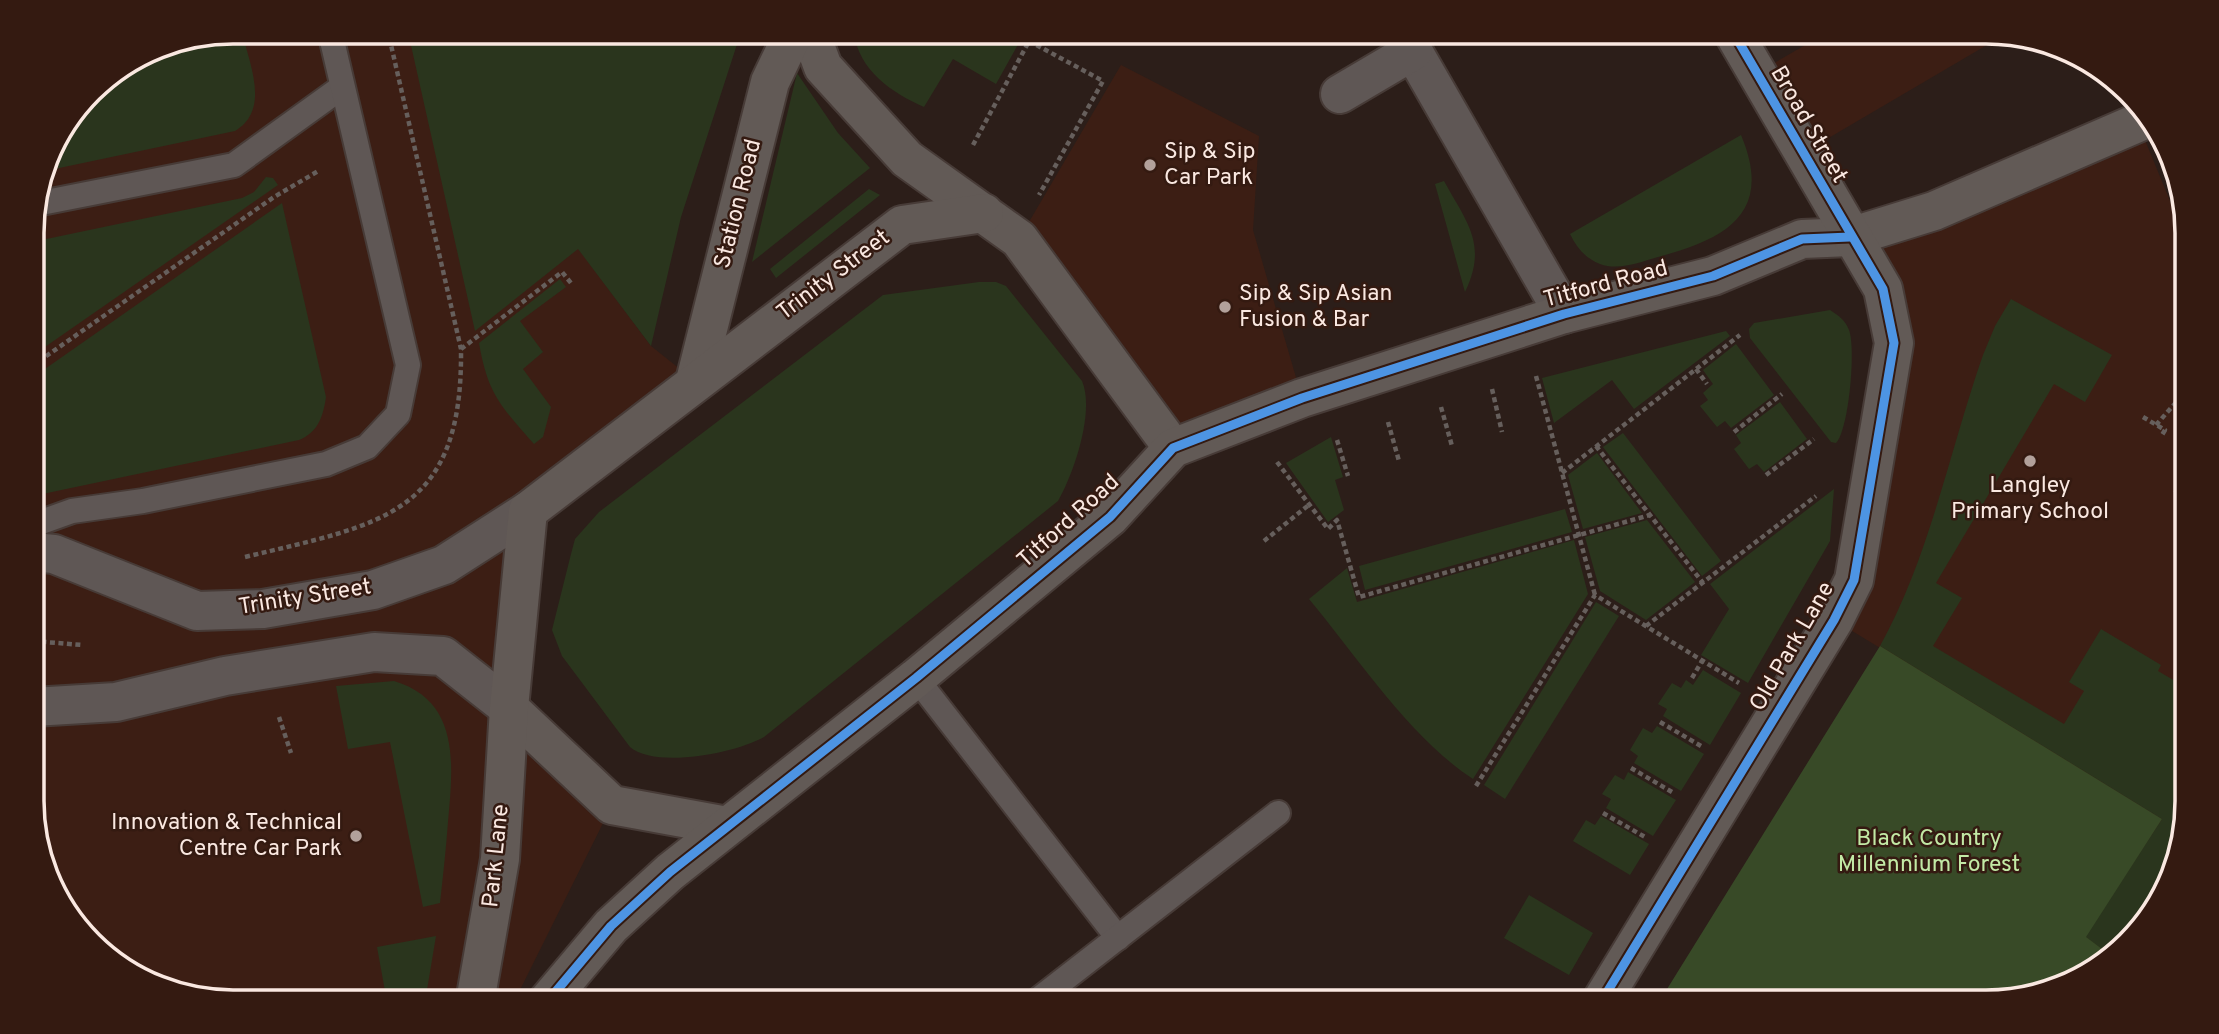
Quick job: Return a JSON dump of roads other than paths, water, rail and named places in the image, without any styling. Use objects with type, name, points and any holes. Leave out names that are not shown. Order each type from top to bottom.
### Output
[{"type":"main road","name":"Station Road","points":[[695,381],[770,82],[788,44]]},
{"type":"main road","points":[[814,44],[823,67],[907,159],[1019,239],[1173,448]]},
{"type":"main road","name":"Broad Street","points":[[1740,44],[1850,237]]},
{"type":"main road","name":"Titford Road","points":[[557,990],[611,926],[670,872],[916,678],[1110,517],[1173,448],[1302,398],[1564,314],[1713,276],[1802,239],[1850,237],[1934,211],[2139,122]]},
{"type":"main road","name":"Trinity Street","points":[[528,511],[902,225],[984,213]]},
{"type":"main road","name":"Old Park Lane","points":[[1608,990],[1834,620],[1854,580],[1894,343],[1883,289],[1850,237]]},
{"type":"main road","points":[[528,511],[509,708],[612,805],[727,826]]},
{"type":"main road","name":"Park Lane","points":[[477,990],[500,859],[509,708]]},
{"type":"street","name":"Titford Road","points":[[1340,94],[1404,44]]},
{"type":"street","name":"Titford Road","points":[[1410,44],[1564,314]]},
{"type":"street","name":"Trinity Street","points":[[44,553],[54,554],[197,611],[263,609],[373,590],[444,565],[528,511]]},
{"type":"street","points":[[44,707],[116,702],[225,676],[374,652],[443,656],[509,708]]},
{"type":"lane","points":[[44,521],[72,511],[144,501],[326,464],[368,447],[398,414],[408,365],[359,147],[333,44]]},
{"type":"lane","points":[[46,202],[234,165],[342,87]]},
{"type":"lane","points":[[916,678],[1118,937]]},
{"type":"lane","points":[[1050,990],[1278,813]]},
{"type":"place","name":"Sip & Sip Car Park","points":[[1150,165]]},
{"type":"place","name":"Sip & Sip Asian Fusion & Bar","points":[[1225,307]]},
{"type":"place","name":"Langley Primary School","points":[[2030,461]]},
{"type":"place","name":"Innovation & Technical Centre Car Park","points":[[356,836]]},
{"type":"park label","name":"Black Country Millennium Forest","points":[[1929,852]]}]
